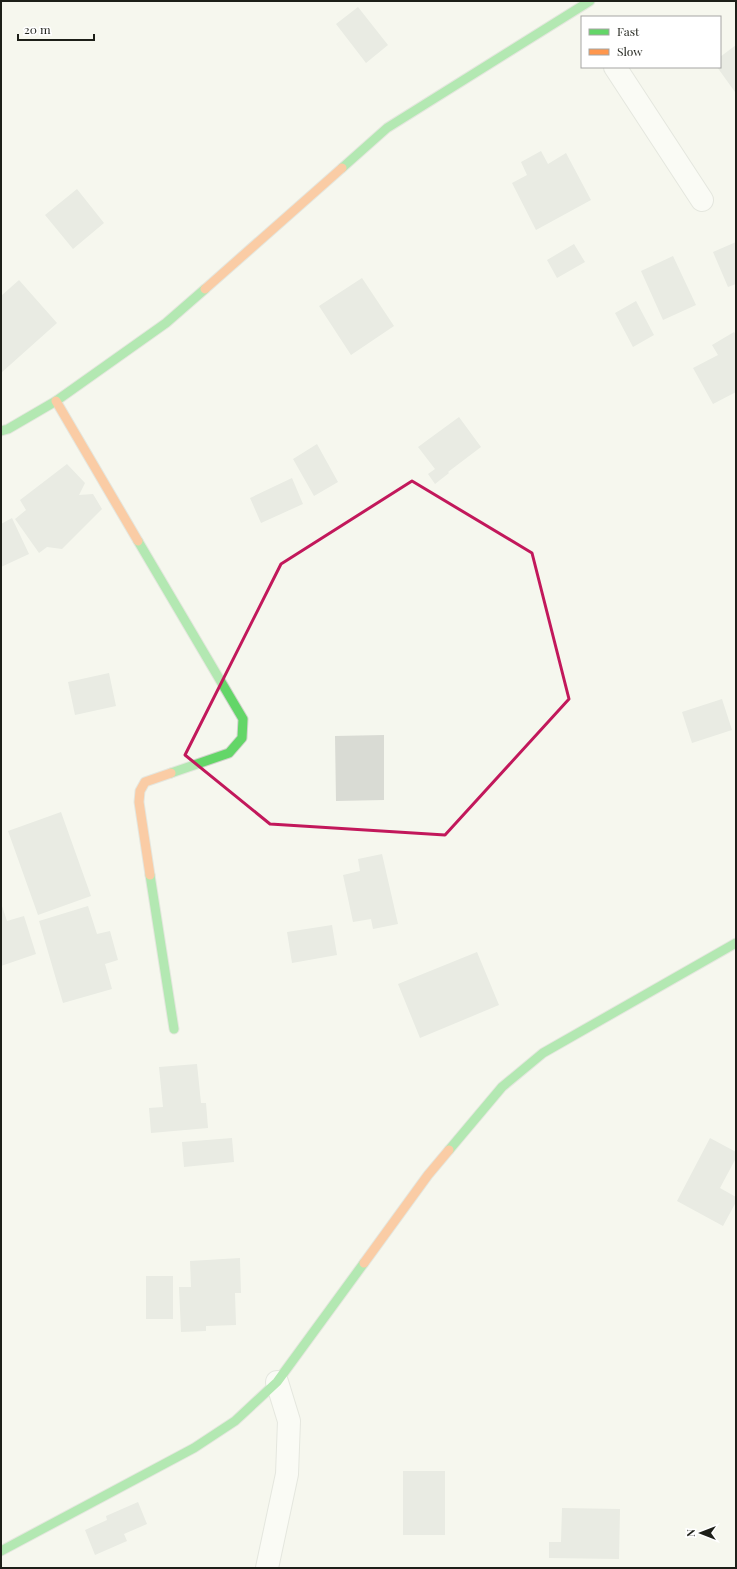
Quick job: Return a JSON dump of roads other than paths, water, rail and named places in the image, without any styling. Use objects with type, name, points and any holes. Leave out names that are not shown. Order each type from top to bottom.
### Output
[{"type":"street","points":[[1,431],[8,429],[56,401],[166,323],[387,128],[583,9]]},
{"type":"street","points":[[616,68],[702,200]]},
{"type":"street","points":[[56,401],[243,719],[242,738],[229,753],[145,782],[140,791],[139,802],[174,1029]]},
{"type":"street","points":[[1,1551],[194,1448],[234,1421],[277,1382],[428,1175],[502,1087],[543,1054],[736,943]]},
{"type":"street","points":[[267,1568],[287,1474],[289,1421],[277,1382]]}]
